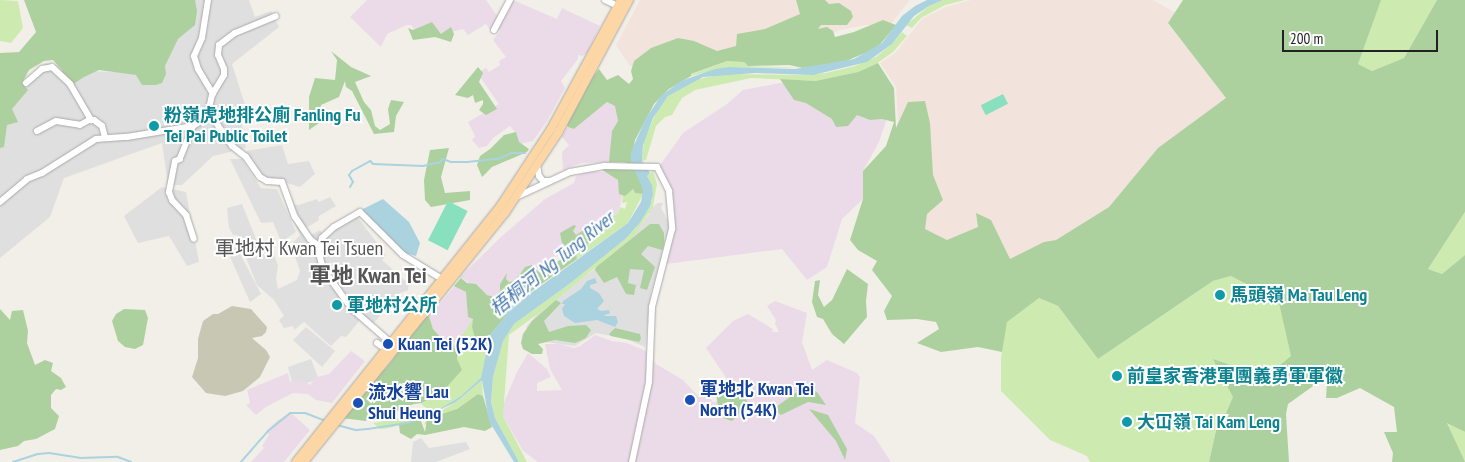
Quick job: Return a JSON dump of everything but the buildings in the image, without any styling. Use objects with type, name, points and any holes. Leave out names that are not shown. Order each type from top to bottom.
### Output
[{"type":"main road","points":[[338,414],[516,197],[564,121],[629,0]]},
{"type":"main road","points":[[304,462],[389,346],[501,205],[531,160],[619,3]]},
{"type":"main road","points":[[296,462],[328,427]]},
{"type":"street","points":[[208,0],[202,38],[194,56],[198,69],[213,94]]},
{"type":"street","points":[[494,30],[510,0]]},
{"type":"street","points":[[605,0],[619,3]]},
{"type":"street","points":[[0,202],[27,179],[42,173],[96,139],[127,137],[193,126],[207,118],[213,94],[224,76],[224,69],[218,55],[219,45],[235,34],[276,16]]},
{"type":"street","points":[[26,83],[42,69],[52,67],[70,84],[91,120],[100,123],[105,137]]},
{"type":"street","points":[[208,115],[212,117],[232,146],[246,157],[260,177],[267,181],[282,182],[296,217],[310,239],[319,246]]},
{"type":"street","points":[[37,130],[56,121],[80,125],[91,120]]},
{"type":"street","points":[[193,126],[180,159],[175,161],[169,192],[172,200],[186,215],[194,239]]},
{"type":"street","points":[[537,165],[539,176],[543,181],[548,181]]},
{"type":"street","points":[[516,197],[548,181],[587,168],[630,166],[657,167],[669,191],[672,224],[652,307],[649,382],[632,462]]},
{"type":"street","points":[[389,346],[352,310],[323,269],[319,246],[322,238],[334,226],[360,212],[403,256],[442,279]]},
{"type":"street","points":[[378,343],[389,346]]},
{"type":"shaded area","points":[[187,0],[249,0],[255,17],[271,11],[279,27],[232,64],[247,111],[241,120],[246,148],[213,156],[182,185],[168,185],[162,143],[64,178],[50,217],[0,258],[0,106],[46,63],[85,71],[156,73]]},
{"type":"shaded area","points":[[367,0],[486,0],[498,17],[491,31],[486,24],[468,35],[463,29],[443,34],[415,31],[411,25],[407,25],[387,34],[381,47],[350,17]]},
{"type":"shaded area","points":[[513,0],[557,19],[562,8],[600,26],[587,53],[582,56],[578,55],[578,59],[561,81],[565,88],[547,121],[533,141],[516,145],[515,132],[510,126],[493,138],[487,146],[479,148],[472,140],[475,136],[468,122],[499,104],[480,77],[481,71],[486,68],[489,72],[500,65],[499,61],[506,57],[493,40],[500,31],[498,29]]},
{"type":"shaded area","points":[[640,0],[910,0],[890,25],[866,25],[836,31],[817,55],[682,68],[630,66],[616,45]]},
{"type":"shaded area","points":[[971,0],[1153,0],[1176,13],[1168,24],[1227,98],[1158,148],[1109,207],[998,276],[911,252],[890,151],[898,121],[896,87],[880,63],[895,53],[922,19],[946,7]]},
{"type":"shaded area","points":[[881,76],[886,121],[879,142],[863,171],[863,199],[842,219],[827,267],[807,280],[782,249],[666,264],[673,212],[658,168],[683,133],[727,104],[743,90],[780,83],[816,85]]},
{"type":"shaded area","points":[[607,102],[616,106],[618,121],[612,131],[611,162],[581,163],[563,170],[562,152],[569,145],[562,137],[568,127],[574,129]]},
{"type":"shaded area","points":[[282,145],[288,164],[309,161],[315,174],[300,187],[261,175],[246,151]]},
{"type":"shaded area","points":[[230,159],[242,159],[261,188],[277,189],[296,232],[281,242],[273,222],[261,223]]},
{"type":"shaded area","points":[[590,172],[629,172],[618,213],[495,300],[460,277],[501,237],[545,199],[574,183],[576,176]]},
{"type":"shaded area","points":[[162,187],[186,192],[199,262],[187,266],[169,236],[138,243],[124,216]]},
{"type":"shaded area","points":[[330,197],[336,206],[319,216],[318,221],[305,228],[309,236],[320,230],[324,236],[356,215],[386,255],[382,260],[409,284],[408,290],[398,294],[372,325],[360,320],[346,337],[341,336],[331,346],[304,322],[294,330],[293,326],[284,328],[279,320],[284,316],[274,300],[257,285],[237,235],[233,235],[229,228],[227,208],[242,204],[258,244],[265,244],[273,251],[278,266],[276,279],[278,289],[297,280],[300,271],[291,245],[300,235],[287,208],[289,204],[299,205],[317,199],[319,202]]},
{"type":"shaded area","points":[[658,203],[663,203],[661,208],[670,224],[665,249],[651,292],[645,347],[626,339],[596,333],[575,346],[545,342],[526,327],[548,302],[613,256],[613,251],[635,234],[649,214],[647,211]]},
{"type":"shaded area","points":[[237,248],[261,294],[250,302],[227,250]]},
{"type":"shaded area","points":[[455,286],[466,292],[474,317],[468,330],[450,350],[433,329],[429,316]]},
{"type":"shaded area","points":[[775,301],[807,313],[802,342],[812,370],[827,360],[857,373],[860,377],[855,423],[874,436],[891,462],[538,462],[523,451],[503,416],[503,405],[517,372],[528,353],[547,369],[551,377],[537,383],[537,391],[562,390],[550,369],[545,344],[560,344],[574,348],[595,335],[612,341],[627,343],[646,351],[656,364],[683,380],[699,397],[709,396],[713,402],[726,398],[734,407],[744,404],[706,348],[733,321],[748,314],[773,329],[772,332],[779,332],[775,324],[776,320],[767,306]]},
{"type":"shaded area","points":[[232,306],[251,309],[267,327],[266,332],[262,336],[252,338],[266,350],[270,357],[260,377],[243,391],[225,396],[206,393],[192,377],[198,358],[198,339],[203,321],[213,314],[218,314]]},
{"type":"shaded area","points":[[306,327],[335,351],[322,367],[293,340]]},
{"type":"shaded area","points":[[351,351],[365,361],[332,403],[316,400],[308,394],[293,393],[266,407],[256,415],[246,405],[250,403],[247,390],[288,373],[290,382],[303,380],[310,385],[317,377],[329,374]]},
{"type":"shaded area","points":[[311,359],[319,380],[293,386],[288,367]]},
{"type":"shaded area","points":[[291,413],[310,430],[284,462],[251,462],[264,448],[262,446],[269,435],[266,431],[278,420]]},
{"type":"shaded area","points":[[421,438],[429,448],[466,442],[470,449],[436,462],[411,462],[413,442]]},
{"type":"green space","points":[[0,0],[18,1],[23,28],[11,43],[0,41]]},
{"type":"green space","points":[[24,0],[195,0],[197,11],[195,25],[178,39],[165,66],[166,74],[162,83],[142,85],[136,75],[99,70],[72,85],[63,77],[62,70],[53,60],[44,61],[29,70],[22,83],[28,90],[12,109],[18,122],[7,125],[4,147],[0,148],[0,53],[19,52],[36,32]]},
{"type":"green space","points":[[796,0],[825,0],[829,4],[839,3],[851,11],[853,17],[847,25],[821,25],[818,29],[827,27],[833,31],[835,37],[854,32],[883,20],[896,25],[877,48],[846,61],[803,68],[789,65],[748,66],[744,62],[727,61],[691,74],[691,76],[669,89],[654,104],[635,140],[631,161],[643,187],[643,194],[635,193],[633,189],[625,196],[619,194],[618,180],[599,168],[628,162],[609,162],[612,131],[618,121],[615,106],[607,102],[574,129],[568,127],[566,121],[582,98],[587,84],[599,69],[607,80],[618,75],[629,84],[633,79],[631,71],[634,61],[651,48],[678,38],[694,41],[717,51],[736,46],[737,34],[765,29],[800,14]]},
{"type":"green space","points":[[943,0],[965,0],[945,5],[921,18],[912,28],[906,25],[929,6]]},
{"type":"green space","points":[[1183,0],[1381,0],[1358,64],[1372,71],[1404,58],[1437,0],[1465,0],[1465,212],[1428,269],[1442,274],[1465,255],[1465,432],[1447,423],[1465,462],[1392,462],[1393,453],[1384,432],[1397,432],[1394,407],[1360,388],[1337,398],[1326,398],[1327,382],[1316,384],[1288,404],[1286,414],[1289,462],[1209,462],[1217,426],[1225,416],[1233,397],[1213,359],[1247,371],[1279,366],[1291,356],[1277,294],[1246,284],[1231,276],[1213,281],[1098,359],[1058,306],[1039,298],[1007,322],[1002,352],[978,347],[941,352],[917,343],[939,329],[936,322],[917,319],[887,320],[884,311],[892,296],[872,270],[877,261],[858,250],[850,240],[863,199],[863,171],[886,146],[894,122],[882,119],[870,120],[857,115],[848,126],[836,127],[832,119],[806,103],[794,100],[780,79],[815,81],[858,72],[878,63],[894,88],[896,128],[908,102],[925,101],[930,123],[933,175],[943,200],[927,214],[925,229],[947,240],[978,227],[976,213],[991,220],[1010,259],[1044,242],[1056,240],[1109,207],[1158,148],[1226,98],[1168,23]]},
{"type":"green space","points":[[1376,0],[1437,0],[1404,58],[1372,71],[1358,64]]},
{"type":"green space","points":[[432,22],[441,34],[451,27],[454,34],[451,42],[435,37],[413,40],[408,28],[413,30]]},
{"type":"green space","points":[[902,32],[907,36],[893,52],[876,64],[858,72],[815,81],[751,78],[695,90],[682,98],[672,115],[665,117],[656,126],[646,160],[642,161],[644,140],[657,111],[668,96],[694,80],[722,74],[799,75],[826,73],[855,66],[876,57],[892,44]]},
{"type":"green space","points":[[331,51],[351,67],[371,76],[355,82],[364,102],[371,110],[375,126],[380,130],[390,124],[388,109],[391,100],[404,102],[396,116],[394,132],[374,134],[352,91],[346,87],[345,81],[339,97],[321,105],[319,123],[309,130],[309,97],[315,78],[335,80],[337,60]]},
{"type":"green space","points":[[727,61],[744,62],[748,66],[803,68],[729,67],[690,75]]},
{"type":"green space","points":[[478,67],[483,73],[479,82],[497,109],[486,115],[479,110],[483,100],[475,103],[473,95],[468,98],[455,95]]},
{"type":"green space","points":[[1003,94],[1008,104],[986,115],[981,105]]},
{"type":"green space","points":[[516,132],[519,142],[529,149],[527,152],[492,167],[482,177],[477,165],[480,156],[504,135]]},
{"type":"green space","points":[[449,148],[441,177],[445,193],[470,191],[470,200],[431,207],[425,200],[424,180],[430,150]]},
{"type":"green space","points":[[653,171],[657,184],[653,206],[635,235],[546,308],[509,335],[503,416],[527,462],[519,462],[495,418],[491,402],[493,377],[503,340],[514,324],[568,285],[636,228],[652,200],[652,185],[647,176]]},
{"type":"green space","points":[[633,189],[635,193],[643,194],[628,223],[577,259],[575,251],[595,232],[592,232],[618,213],[620,207],[625,209],[627,202],[622,203],[623,195]]},
{"type":"green space","points":[[448,201],[468,211],[448,250],[428,240]]},
{"type":"green space","points":[[1465,212],[1465,255],[1442,274],[1428,269]]},
{"type":"green space","points":[[650,224],[659,224],[664,233],[664,244],[662,250],[648,246],[641,254],[655,267],[647,290],[640,288],[644,270],[630,269],[628,283],[636,285],[634,295],[626,294],[617,277],[604,283],[595,270],[596,267]]},
{"type":"green space","points":[[574,225],[576,226],[573,231],[576,235],[584,230],[595,232],[596,237],[588,238],[589,243],[585,248],[576,253],[577,259],[526,295],[518,293],[515,296],[518,302],[490,335],[475,338],[472,327],[473,319],[468,317],[466,292],[454,286],[461,278],[467,283],[476,284],[487,295],[494,297],[500,291],[500,284],[507,273],[506,279],[509,282],[515,281],[525,267],[532,265],[540,273],[569,254],[571,251],[562,243],[560,233]]},
{"type":"green space","points":[[847,269],[868,284],[867,317],[844,344],[832,334],[823,319],[817,317],[812,302],[815,281],[820,280],[818,295],[824,307],[832,300]]},
{"type":"green space","points":[[1231,276],[1246,284],[1277,294],[1295,358],[1233,397],[1231,415],[1217,426],[1209,462],[1090,462],[1087,456],[1050,440],[1001,391],[1001,358],[1006,322],[1039,298],[1058,306],[1098,359],[1213,281]]},
{"type":"green space","points":[[556,300],[561,303],[544,321],[549,332],[568,326],[586,325],[591,330],[586,338],[575,343],[555,340],[538,344],[543,349],[542,354],[532,354],[523,349],[521,343],[523,334],[532,321]]},
{"type":"green space","points":[[0,309],[10,320],[12,311],[23,310],[28,331],[27,343],[35,365],[45,360],[53,363],[51,371],[61,378],[66,387],[61,390],[56,389],[51,395],[51,408],[59,416],[55,429],[36,439],[24,441],[18,446],[0,450]]},
{"type":"green space","points":[[124,309],[145,310],[148,318],[143,345],[135,349],[125,347],[118,341],[112,321],[116,314]]},
{"type":"green space","points":[[429,312],[433,312],[429,316],[433,329],[451,349],[461,337],[464,341],[457,353],[457,359],[462,370],[444,390],[422,403],[414,404],[391,413],[370,414],[366,421],[341,418],[381,370],[385,369]]},
{"type":"green space","points":[[473,319],[475,337],[490,335],[482,378],[461,396],[433,413],[421,404],[444,390],[457,359],[456,352],[464,341],[461,337]]},
{"type":"green space","points":[[615,328],[640,334],[641,339],[639,342],[611,336],[609,334]]},
{"type":"green space","points":[[482,380],[483,396],[478,394],[457,409],[424,425],[427,419],[456,402]]},
{"type":"green space","points":[[738,383],[750,407],[743,410],[732,421],[723,418],[730,411],[732,402],[718,407],[716,393]]},
{"type":"green space","points":[[804,387],[817,392],[826,405],[808,402],[781,415],[773,409]]},
{"type":"green space","points":[[478,394],[483,396],[492,427],[485,431],[464,427],[425,435],[417,434],[411,439],[400,433],[399,425],[413,421],[421,421],[425,432],[427,419],[457,409]]},
{"type":"green space","points":[[809,409],[828,415],[847,449],[845,460],[836,441]]},
{"type":"green space","points":[[412,416],[415,421],[389,428],[380,429],[373,423]]},
{"type":"green space","points":[[1447,422],[1465,432],[1465,462],[1462,458]]},
{"type":"water","points":[[927,0],[943,0],[929,6],[914,16],[892,44],[867,62],[813,75],[756,73],[703,77],[668,96],[653,118],[643,145],[642,161],[650,173],[647,176],[652,185],[653,194],[650,206],[639,224],[625,239],[568,285],[514,324],[503,341],[493,377],[491,402],[495,418],[519,462],[514,462],[489,421],[482,380],[456,402],[433,413],[461,396],[481,378],[490,335],[513,306],[628,223],[641,202],[643,190],[631,161],[631,152],[646,118],[661,96],[681,81],[715,69],[729,67],[795,69],[854,59],[882,43],[902,16]]},
{"type":"water","points":[[383,199],[409,222],[420,243],[416,256],[402,252],[364,213],[363,209]]},
{"type":"water","points":[[595,278],[597,283],[590,285],[590,288],[599,293],[604,301],[597,309],[601,311],[609,310],[610,313],[603,316],[616,316],[618,322],[615,327],[597,320],[575,323],[564,316],[562,309],[565,304],[562,304],[563,301],[581,289],[587,281]]},
{"type":"waterway","points":[[350,187],[353,182],[349,175],[352,171],[370,161],[373,164],[423,166],[440,162],[443,159],[451,162],[467,162],[498,159],[512,153],[525,153]]},
{"type":"waterway","points":[[241,462],[268,431],[290,413],[305,413],[326,421]]},
{"type":"waterway","points":[[337,425],[356,430],[368,429],[407,423],[435,413]]},
{"type":"waterway","points":[[13,462],[38,454],[49,453],[80,458],[118,457],[131,462]]},
{"type":"place","name":"粉嶺虎地排公廁 Fanling Fu Tei Pai Public Toilet","points":[[154,126]]},
{"type":"place","name":"馬頭嶺 Ma Tau Leng","points":[[1220,295]]},
{"type":"place","name":"軍地村公所","points":[[337,305]]},
{"type":"place","name":"Kuan Tei (52K)","points":[[388,344]]},
{"type":"place","name":"前皇家香港軍團義勇軍軍徽","points":[[1117,376]]},
{"type":"place","name":"軍地北 Kwan Tei North (54K)","points":[[690,400]]},
{"type":"place","name":"流水響 Lau Shui Heung","points":[[358,403]]},
{"type":"place","name":"大冚嶺 Tai Kam Leng","points":[[1127,422]]},
{"type":"district","name":"軍地村 Kwan Tei Tsuen","points":[[299,248]]},
{"type":"district","name":"軍地 Kwan Tei","points":[[368,276]]},
{"type":"water label","name":"梧桐河 Ng Tung River","points":[[552,264]]}]
